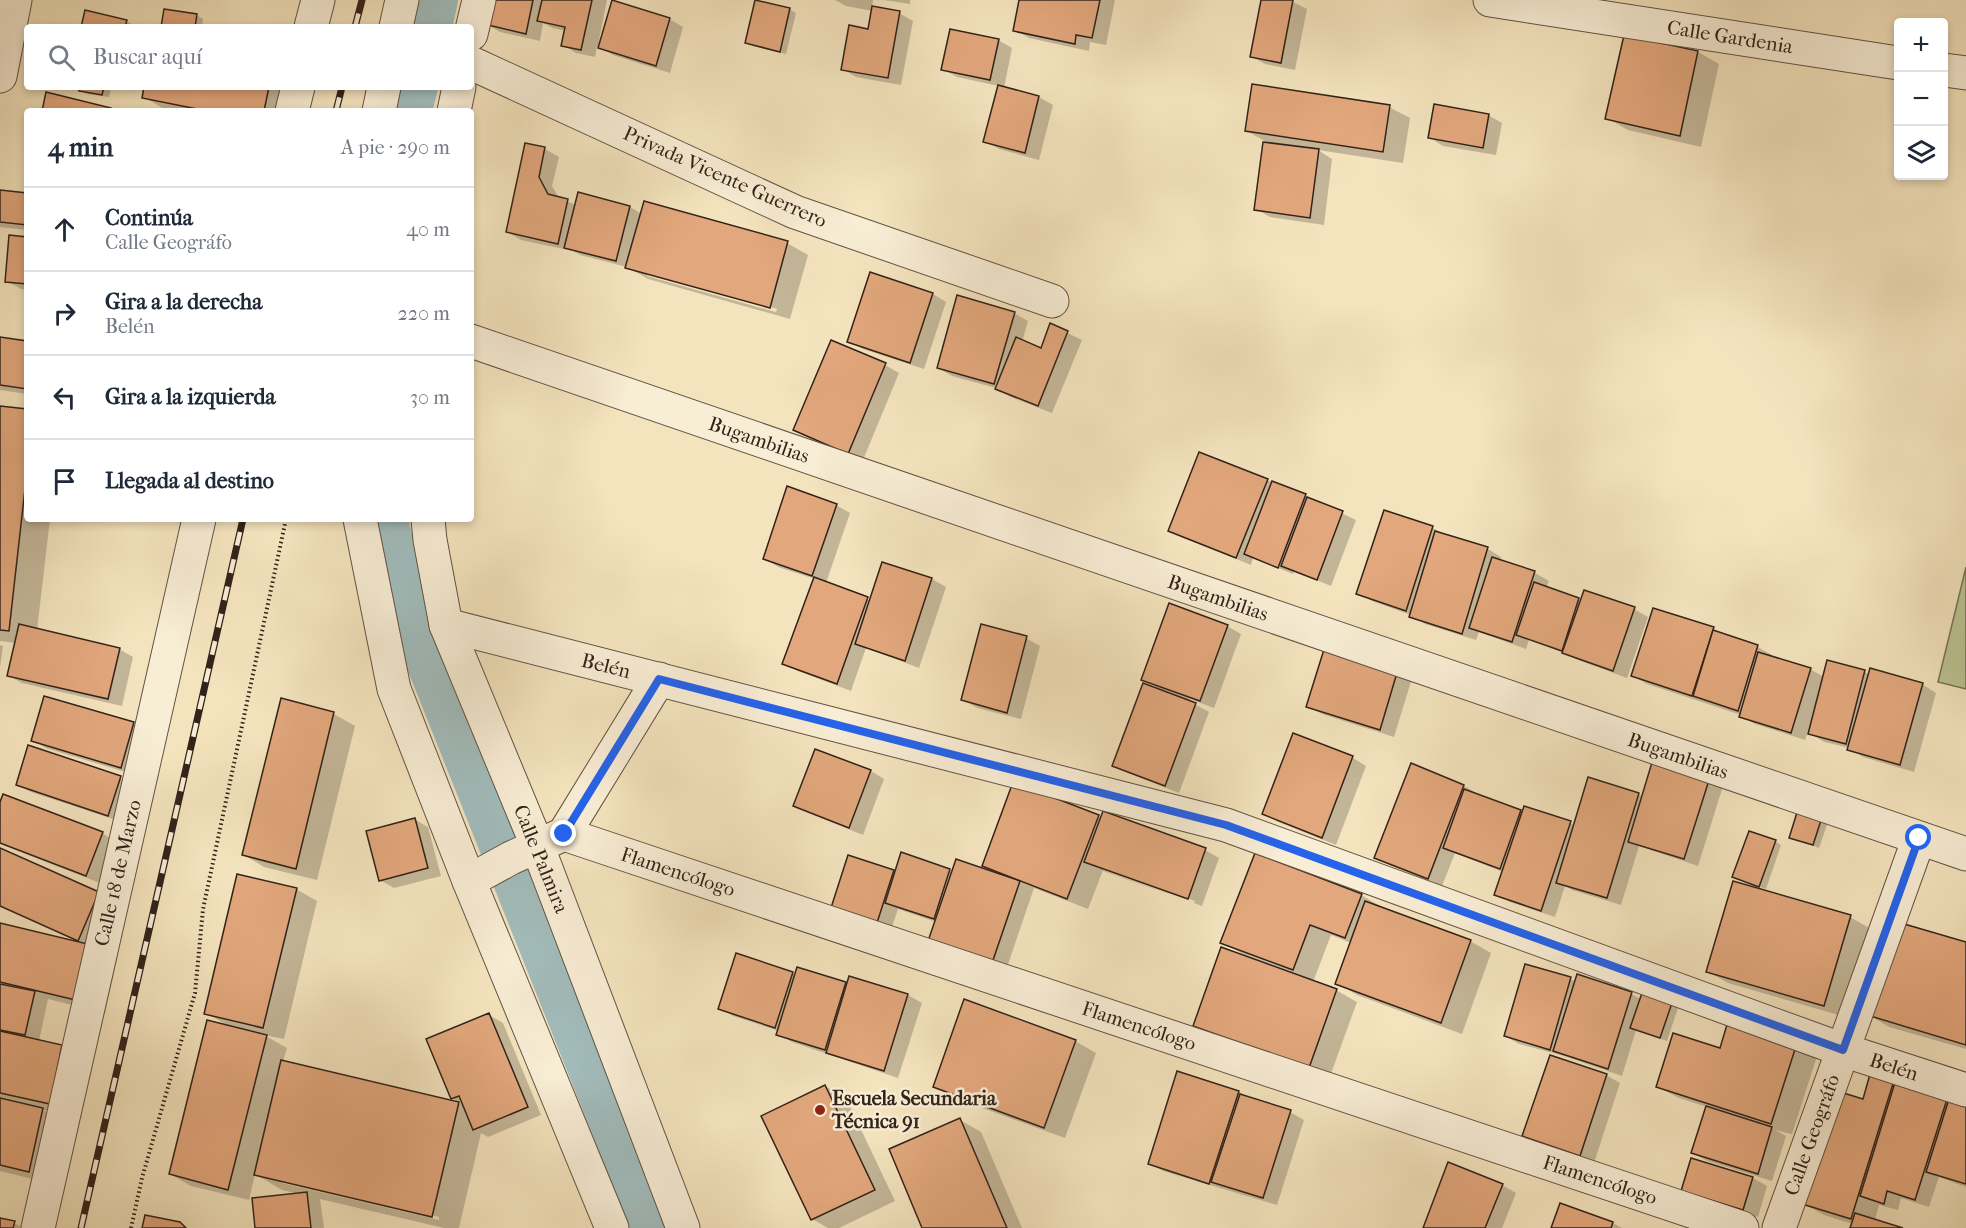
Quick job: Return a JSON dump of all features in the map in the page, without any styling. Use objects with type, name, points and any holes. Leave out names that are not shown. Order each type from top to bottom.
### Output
[{"type":"street","points":[[2,62],[15,0]]},
{"type":"street","points":[[397,24],[402,0]]},
{"type":"street","points":[[473,24],[479,0]]},
{"type":"street","name":"Calle Gardenia","points":[[1490,0],[1894,62]]},
{"type":"street","name":"Privada Vicente Guerrero","points":[[474,64],[795,212],[1052,301]]},
{"type":"street","points":[[1948,71],[1966,73]]},
{"type":"street","points":[[293,108],[297,90]]},
{"type":"street","points":[[380,108],[383,90]]},
{"type":"street","points":[[455,108],[458,90]]},
{"type":"street","name":"Bugambilias","points":[[474,342],[1966,854]]},
{"type":"street","name":"Calle 18 de Marzo","points":[[38,1228],[198,522]]},
{"type":"street","points":[[361,522],[394,689],[513,858],[612,1228]]},
{"type":"street","name":"Calle Palmira","points":[[428,522],[446,625],[513,858],[683,1228]]},
{"type":"street","name":"Belén","points":[[446,625],[1226,825],[1843,1050],[1966,1090]]},
{"type":"street","points":[[513,858],[659,679]]},
{"type":"street","name":"Calle Geográfo","points":[[1779,1228],[1919,838]]},
{"type":"street","name":"Flamencólogo","points":[[513,858],[1742,1228]]},
{"type":"path","points":[[131,1228],[142,1178],[195,993],[203,909],[285,522]]},
{"type":"green space","points":[[1966,567],[1966,689],[1938,682]]},
{"type":"building","points":[[490,0],[533,0],[526,34],[484,24]]},
{"type":"building","points":[[542,0],[592,0],[581,50],[561,46],[565,27],[537,21]]},
{"type":"building","points":[[612,0],[670,18],[656,66],[598,48]]},
{"type":"building","points":[[755,0],[790,8],[780,52],[745,43]]},
{"type":"building","points":[[1019,0],[1100,0],[1092,38],[1076,35],[1075,44],[1013,31]]},
{"type":"building","points":[[1261,0],[1293,0],[1281,63],[1250,57]]},
{"type":"building","points":[[872,6],[900,11],[888,78],[841,70],[849,25],[868,29]]},
{"type":"building","points":[[164,9],[197,14],[195,24],[162,24]]},
{"type":"building","points":[[85,10],[127,20],[126,24],[82,24]]},
{"type":"building","points":[[950,29],[999,39],[990,80],[941,70]]},
{"type":"building","points":[[1624,35],[1698,51],[1680,136],[1605,119]]},
{"type":"building","points":[[1252,84],[1390,105],[1383,152],[1245,131]]},
{"type":"building","points":[[998,85],[1039,96],[1025,153],[983,142]]},
{"type":"building","points":[[79,90],[103,90],[102,95]]},
{"type":"building","points":[[143,90],[268,90],[265,108],[192,108],[142,98]]},
{"type":"building","points":[[46,92],[111,108],[43,108]]},
{"type":"building","points":[[1434,104],[1489,114],[1483,148],[1428,138]]},
{"type":"building","points":[[1263,142],[1319,149],[1310,218],[1254,210]]},
{"type":"building","points":[[525,143],[545,147],[539,177],[548,194],[568,199],[558,244],[506,232]]},
{"type":"building","points":[[0,190],[24,193],[24,225],[0,222]]},
{"type":"building","points":[[578,192],[630,206],[616,261],[564,248]]},
{"type":"building","points":[[644,201],[788,241],[770,308],[625,268]]},
{"type":"building","points":[[9,235],[24,237],[24,284],[5,282]]},
{"type":"building","points":[[870,272],[933,293],[910,363],[847,342]]},
{"type":"building","points":[[957,295],[1015,312],[994,384],[937,368]]},
{"type":"building","points":[[1050,323],[1068,331],[1038,406],[995,389],[1016,337],[1041,348]]},
{"type":"building","points":[[0,337],[24,341],[24,389],[0,385]]},
{"type":"building","points":[[831,340],[886,363],[848,454],[793,430]]},
{"type":"building","points":[[0,406],[24,409],[24,498],[9,631],[0,630]]},
{"type":"building","points":[[1199,452],[1268,479],[1236,558],[1168,531]]},
{"type":"building","points":[[1272,481],[1306,494],[1278,568],[1244,554]]},
{"type":"building","points":[[787,486],[837,504],[812,576],[763,559]]},
{"type":"building","points":[[1307,497],[1343,511],[1317,580],[1281,566]]},
{"type":"building","points":[[1384,510],[1433,526],[1406,611],[1356,594]]},
{"type":"building","points":[[1435,531],[1488,547],[1462,634],[1409,617]]},
{"type":"building","points":[[1492,557],[1535,571],[1512,642],[1469,628]]},
{"type":"building","points":[[882,562],[932,578],[905,661],[855,644]]},
{"type":"building","points":[[814,577],[868,597],[837,684],[782,664]]},
{"type":"building","points":[[1534,582],[1579,598],[1562,651],[1516,635]]},
{"type":"building","points":[[1584,590],[1635,607],[1613,671],[1562,653]]},
{"type":"building","points":[[1169,603],[1228,625],[1200,701],[1141,680]]},
{"type":"building","points":[[1653,608],[1714,627],[1692,696],[1631,676]]},
{"type":"building","points":[[19,624],[120,648],[108,699],[7,676]]},
{"type":"building","points":[[981,624],[1027,636],[1007,713],[961,700]]},
{"type":"building","points":[[1713,630],[1758,645],[1738,711],[1693,696]]},
{"type":"building","points":[[1326,643],[1399,666],[1380,730],[1306,707]]},
{"type":"building","points":[[1758,652],[1811,668],[1791,733],[1739,717]]},
{"type":"building","points":[[1827,660],[1865,670],[1846,744],[1808,734]]},
{"type":"building","points":[[1870,668],[1923,683],[1900,765],[1847,750]]},
{"type":"building","points":[[1143,683],[1196,703],[1165,786],[1112,766]]},
{"type":"building","points":[[44,696],[134,722],[121,768],[31,741]]},
{"type":"building","points":[[281,698],[334,712],[296,869],[242,855]]},
{"type":"building","points":[[1293,733],[1353,756],[1322,838],[1262,814]]},
{"type":"building","points":[[28,745],[121,776],[108,816],[16,785]]},
{"type":"building","points":[[815,749],[871,770],[849,828],[793,806]]},
{"type":"building","points":[[1653,759],[1710,777],[1684,859],[1628,842]]},
{"type":"building","points":[[1411,763],[1464,785],[1428,879],[1374,858]]},
{"type":"building","points":[[1588,777],[1639,793],[1607,898],[1556,883]]},
{"type":"building","points":[[1013,782],[1099,815],[1067,899],[982,866]]},
{"type":"building","points":[[1464,789],[1521,810],[1500,869],[1443,848]]},
{"type":"building","points":[[3,794],[103,832],[86,876],[0,843],[0,802]]},
{"type":"building","points":[[1800,803],[1824,811],[1813,845],[1789,838]]},
{"type":"building","points":[[1524,806],[1571,821],[1541,911],[1494,895]]},
{"type":"building","points":[[1103,811],[1206,848],[1188,899],[1084,862]]},
{"type":"building","points":[[415,818],[428,868],[379,881],[366,831]]},
{"type":"building","points":[[1749,831],[1776,840],[1759,887],[1732,877]]},
{"type":"building","points":[[0,848],[99,892],[78,941],[0,906]]},
{"type":"building","points":[[901,852],[950,869],[934,919],[885,903]]},
{"type":"building","points":[[1255,853],[1362,894],[1345,938],[1310,925],[1293,970],[1220,943]]},
{"type":"building","points":[[848,855],[894,870],[875,929],[829,914]]},
{"type":"building","points":[[956,859],[1020,881],[989,972],[925,950]]},
{"type":"building","points":[[237,874],[297,888],[263,1028],[204,1014]]},
{"type":"building","points":[[1733,881],[1851,915],[1824,1006],[1706,972]]},
{"type":"building","points":[[1365,901],[1471,940],[1441,1023],[1335,984]]},
{"type":"building","points":[[1894,921],[1966,942],[1966,1045],[1867,1015]]},
{"type":"building","points":[[0,923],[96,946],[84,1002],[0,982]]},
{"type":"building","points":[[1221,947],[1337,989],[1309,1068],[1193,1026]]},
{"type":"building","points":[[736,953],[793,972],[775,1028],[718,1009]]},
{"type":"building","points":[[1525,964],[1571,977],[1550,1050],[1504,1036]]},
{"type":"building","points":[[797,967],[846,982],[825,1050],[776,1035]]},
{"type":"building","points":[[1577,974],[1632,992],[1608,1069],[1553,1051]]},
{"type":"building","points":[[849,976],[908,994],[884,1071],[826,1053]]},
{"type":"building","points":[[0,984],[35,991],[25,1035],[0,1030]]},
{"type":"building","points":[[1643,990],[1673,1000],[1660,1038],[1630,1028]]},
{"type":"building","points":[[964,999],[1076,1040],[1044,1128],[933,1087]]},
{"type":"building","points":[[489,1013],[528,1107],[473,1130],[459,1096],[451,1099],[426,1039]]},
{"type":"building","points":[[1729,1018],[1798,1040],[1771,1124],[1656,1087],[1673,1033],[1720,1048]]},
{"type":"building","points":[[207,1020],[267,1035],[228,1190],[169,1174]]},
{"type":"building","points":[[0,1031],[62,1045],[50,1104],[0,1093]]},
{"type":"building","points":[[1550,1055],[1607,1074],[1580,1156],[1522,1136]]},
{"type":"building","points":[[281,1060],[459,1102],[432,1217],[254,1175]]},
{"type":"building","points":[[1872,1067],[1896,1074],[1851,1219],[1802,1204],[1837,1091],[1863,1099]]},
{"type":"building","points":[[1177,1071],[1239,1091],[1209,1184],[1148,1164]]},
{"type":"building","points":[[1897,1076],[1949,1093],[1915,1200],[1887,1191],[1884,1204],[1860,1196]]},
{"type":"building","points":[[825,1085],[875,1190],[811,1220],[761,1116]]},
{"type":"building","points":[[1240,1094],[1291,1110],[1263,1198],[1211,1182]]},
{"type":"building","points":[[0,1098],[43,1108],[29,1172],[0,1165]]},
{"type":"building","points":[[1949,1099],[1966,1105],[1966,1184],[1926,1172]]},
{"type":"building","points":[[1706,1106],[1772,1127],[1758,1174],[1691,1153]]},
{"type":"building","points":[[960,1118],[1007,1228],[922,1228],[889,1149]]},
{"type":"building","points":[[1691,1158],[1753,1177],[1743,1210],[1681,1191]]},
{"type":"building","points":[[1448,1162],[1503,1184],[1485,1228],[1423,1228]]},
{"type":"building","points":[[307,1192],[311,1228],[255,1228],[252,1198]]},
{"type":"building","points":[[1560,1203],[1613,1222],[1611,1228],[1551,1228]]},
{"type":"building","points":[[1855,1213],[1903,1228],[1850,1228]]},
{"type":"building","points":[[145,1215],[180,1222],[186,1228],[142,1228]]},
{"type":"building","points":[[0,1218],[15,1221],[13,1228],[0,1228]]},
{"type":"waterway","points":[[433,24],[438,0]]},
{"type":"waterway","points":[[413,108],[417,90]]},
{"type":"waterway","points":[[389,522],[422,652],[651,1228]]},
{"type":"railway","points":[[356,24],[362,0]]},
{"type":"railway","points":[[337,108],[341,90]]},
{"type":"railway","points":[[81,1228],[242,522]]},
{"type":"place","name":"Escuela Secundaria Técnica 91","points":[[820,1110]]},
{"type":"route","points":[[564,834],[659,679],[1226,825],[1843,1050],[1919,838]]}]
